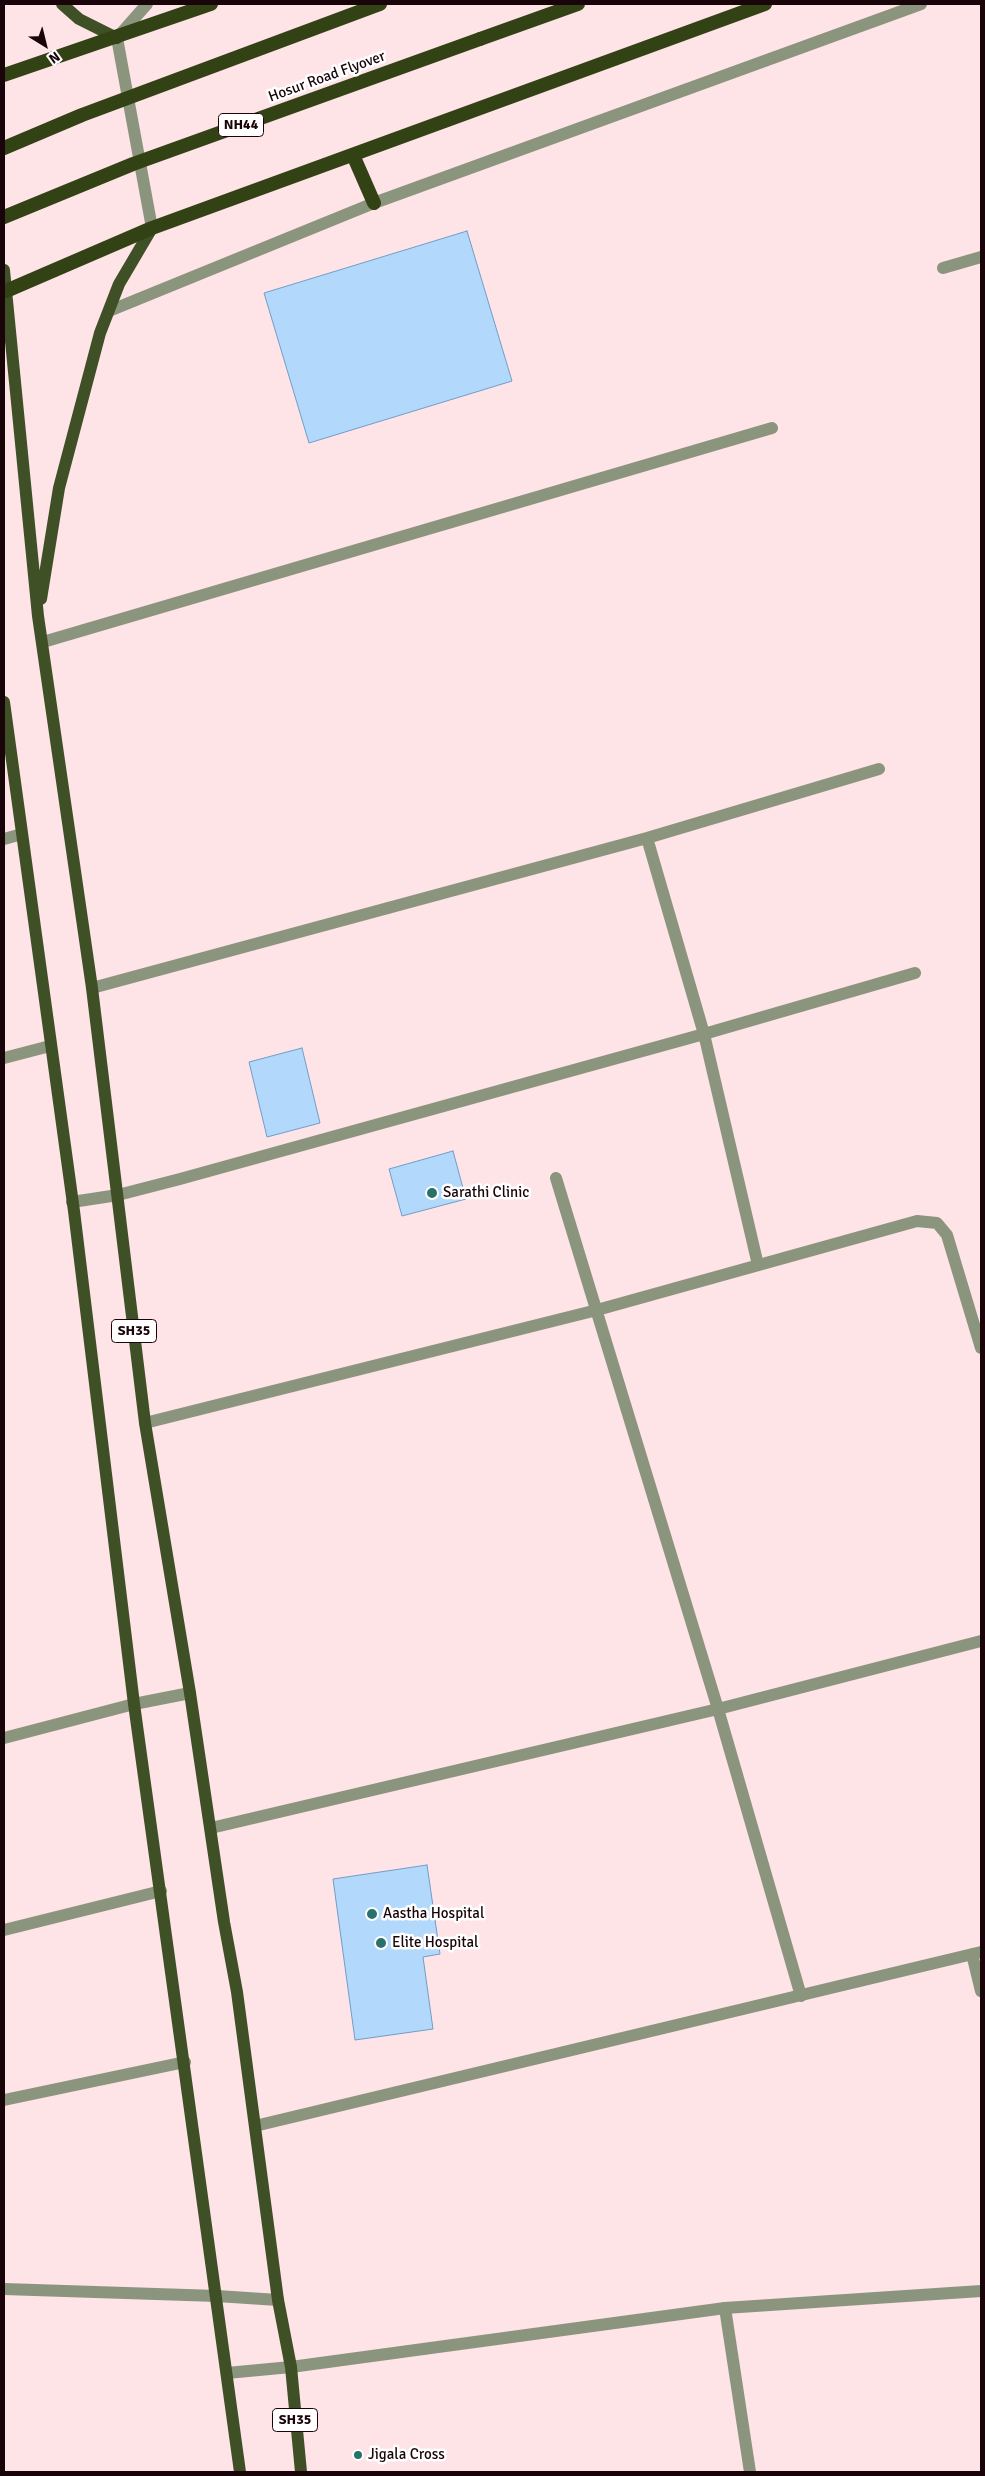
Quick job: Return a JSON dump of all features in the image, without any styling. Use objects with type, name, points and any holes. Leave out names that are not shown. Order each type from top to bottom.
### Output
[{"type":"highway","points":[[4,76],[211,4]]},
{"type":"highway","points":[[4,148],[82,115],[380,4]]},
{"type":"highway","name":"Hosur Road Flyover","points":[[4,217],[133,164],[578,4]]},
{"type":"highway","points":[[5,292],[152,228],[765,4]]},
{"type":"highway","points":[[353,155],[374,203]]},
{"type":"main road","points":[[62,4],[79,19],[116,38]]},
{"type":"main road","points":[[38,616],[59,488],[83,389],[119,284],[152,228]]},
{"type":"main road","name":"SH35","points":[[4,270],[38,616],[92,988],[145,1423],[190,1693],[224,1922],[237,1992],[278,2300],[290,2368],[300,2472]]},
{"type":"main road","name":"SH35","points":[[4,702],[72,1202],[134,1704],[218,2296],[240,2472]]},
{"type":"street","points":[[147,4],[116,38],[152,228]]},
{"type":"street","points":[[109,311],[374,203],[921,4]]},
{"type":"street","points":[[943,268],[981,257]]},
{"type":"street","points":[[43,642],[772,428]]},
{"type":"street","points":[[92,988],[647,838],[879,769]]},
{"type":"street","points":[[4,839],[22,834]]},
{"type":"street","points":[[647,838],[704,1034],[758,1265]]},
{"type":"street","points":[[72,1202],[118,1195],[704,1034],[915,973]]},
{"type":"street","points":[[4,1058],[50,1046]]},
{"type":"street","points":[[556,1178],[718,1710],[801,1996]]},
{"type":"street","points":[[145,1423],[597,1310],[917,1221],[937,1223],[947,1235],[981,1348]]},
{"type":"street","points":[[211,1828],[718,1710],[981,1641]]},
{"type":"street","points":[[4,1738],[134,1704],[190,1693]]},
{"type":"street","points":[[4,1930],[161,1891]]},
{"type":"street","points":[[255,2126],[977,1953],[981,1991]]},
{"type":"street","points":[[4,2100],[184,2062]]},
{"type":"street","points":[[4,2289],[218,2296],[278,2300]]},
{"type":"street","points":[[227,2373],[290,2368],[725,2308],[981,2291]]},
{"type":"street","points":[[725,2308],[750,2472]]},
{"type":"building","points":[[467,231],[512,381],[309,443],[264,293]]},
{"type":"building","points":[[302,1048],[320,1123],[267,1137],[249,1062]]},
{"type":"building","points":[[453,1151],[466,1199],[402,1216],[389,1169]]},
{"type":"building","points":[[427,1865],[440,1954],[423,1957],[433,2029],[355,2040],[333,1879]]},
{"type":"place","name":"Sarathi Clinic","points":[[432,1193]]},
{"type":"place","name":"Aastha Hospital","points":[[372,1914]]},
{"type":"place","name":"Elite Hospital","points":[[381,1943]]},
{"type":"place","name":"Jigala Cross","points":[[358,2455]]}]
